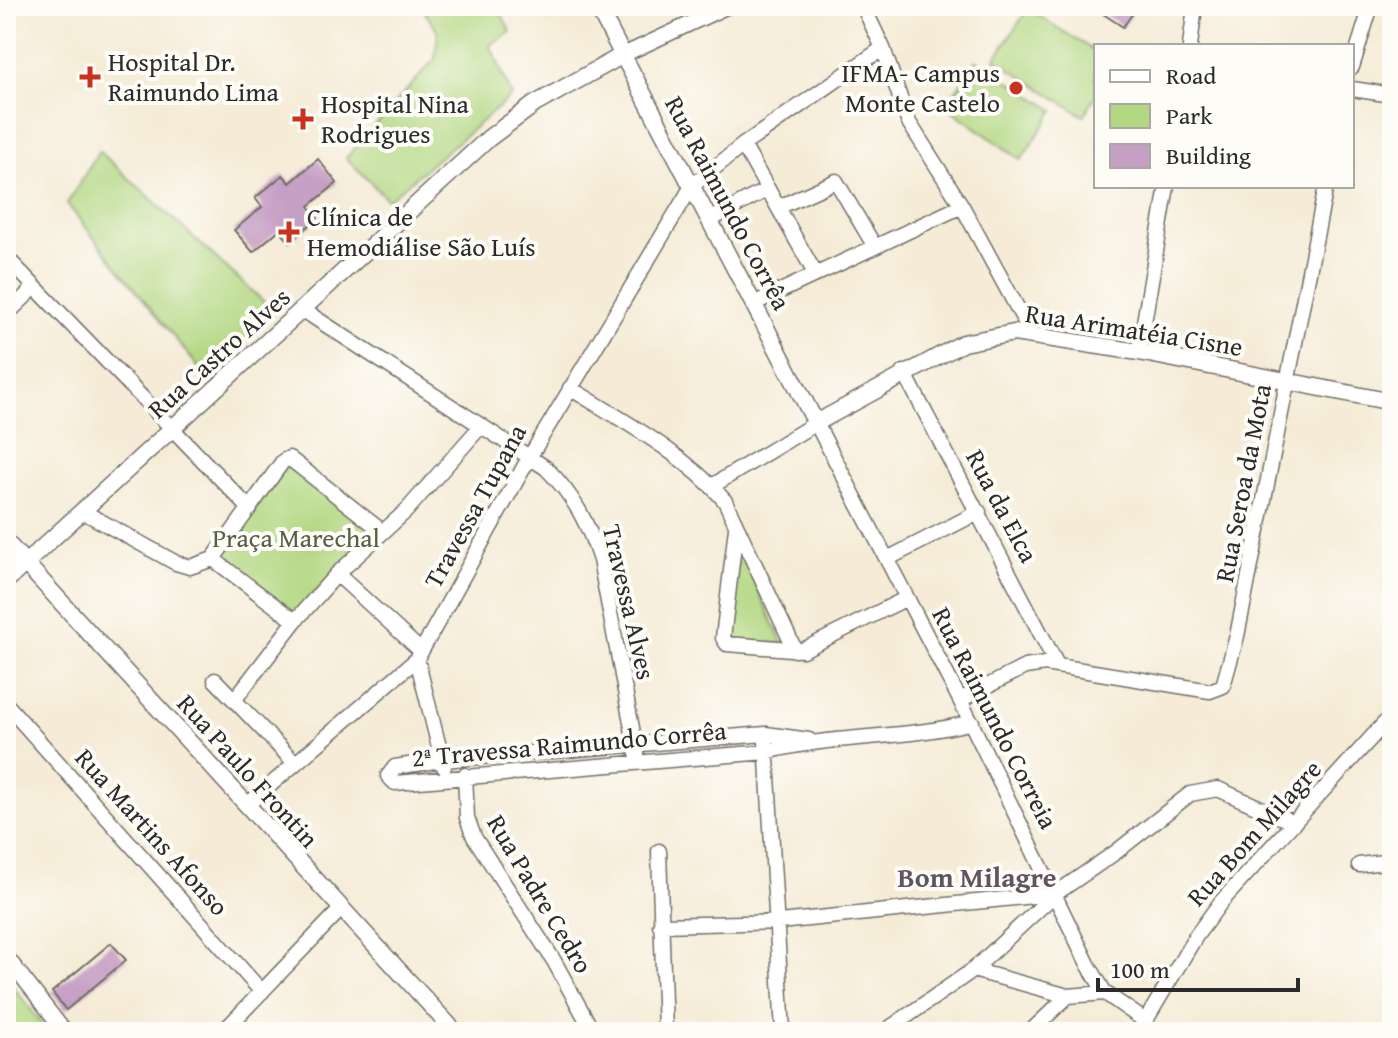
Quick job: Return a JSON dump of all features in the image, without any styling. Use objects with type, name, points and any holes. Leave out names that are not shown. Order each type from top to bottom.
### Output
[{"type":"street","name":"Rua Raimundo Corrêa","points":[[597,6],[816,423]]},
{"type":"street","points":[[623,55],[728,6]]},
{"type":"street","points":[[863,6],[883,48],[908,121],[962,206],[1032,335]]},
{"type":"street","points":[[1190,44],[1195,6]]},
{"type":"street","points":[[1354,61],[1371,6]]},
{"type":"street","points":[[692,186],[743,145],[883,48]]},
{"type":"street","name":"Rua Castro Alves","points":[[6,581],[489,138],[535,104],[623,55]]},
{"type":"street","points":[[1354,89],[1392,95]]},
{"type":"street","points":[[743,145],[816,275]]},
{"type":"street","points":[[779,207],[836,181],[875,247]]},
{"type":"street","name":"Travessa Tupana","points":[[247,805],[293,761],[419,655],[529,458],[692,186]]},
{"type":"street","points":[[1139,352],[1167,188]]},
{"type":"street","name":"Rua Seroa da Mota","points":[[1056,663],[1217,691],[1229,673],[1326,188]]},
{"type":"street","points":[[710,220],[768,189]]},
{"type":"street","points":[[753,304],[962,206]]},
{"type":"street","points":[[6,257],[250,509]]},
{"type":"street","points":[[6,315],[35,287]]},
{"type":"street","name":"Travessa Alves","points":[[303,310],[546,468],[567,489],[590,530],[610,606],[638,761]]},
{"type":"street","name":"Rua Arimatéia Cisne","points":[[712,486],[904,372],[1014,333],[1139,352],[1392,402]]},
{"type":"street","name":"Rua da Elca","points":[[904,372],[1056,663]]},
{"type":"street","points":[[570,388],[644,435],[712,486],[725,501],[795,650]]},
{"type":"street","name":"Rua Raimundo Correia","points":[[816,423],[972,722],[1105,993],[1142,1027]]},
{"type":"street","points":[[235,699],[295,621],[337,574],[419,497],[481,426]]},
{"type":"street","points":[[82,511],[176,563],[190,567],[213,559],[283,461],[289,458],[383,532]]},
{"type":"street","points":[[887,559],[979,512]]},
{"type":"street","points":[[736,527],[724,642],[795,650],[813,648],[907,598]]},
{"type":"street","name":"Rua Paulo Frontin","points":[[6,542],[455,1032]]},
{"type":"street","points":[[213,559],[295,621]]},
{"type":"street","points":[[337,574],[419,655],[446,776]]},
{"type":"street","points":[[960,700],[1025,667],[1056,663]]},
{"type":"street","points":[[215,680],[293,761]]},
{"type":"street","name":"Rua Martins Afonso","points":[[6,704],[262,992]]},
{"type":"street","name":"Rua Bom Milagre","points":[[1142,1027],[1196,936],[1221,902],[1392,715]]},
{"type":"street","points":[[809,740],[905,734],[972,722]]},
{"type":"street","points":[[766,734],[783,1032]]},
{"type":"street","name":"2ª Travessa Raimundo Corrêa","points":[[766,734],[809,740],[766,752],[446,776],[395,783],[388,776],[395,767],[442,760],[766,734]]},
{"type":"street","name":"Rua Padre Cedro","points":[[465,775],[467,818],[474,837],[554,961],[593,1032]]},
{"type":"street","points":[[884,1032],[973,970],[1055,894],[1116,852],[1181,799],[1200,789],[1218,789],[1294,823]]},
{"type":"street","points":[[659,851],[665,1032]]},
{"type":"street","points":[[1359,865],[1392,861]]},
{"type":"street","points":[[660,925],[779,922],[1055,894]]},
{"type":"street","points":[[223,1032],[341,909]]},
{"type":"street","points":[[6,956],[65,1032]]},
{"type":"street","points":[[973,970],[1068,996],[1105,993]]},
{"type":"street","points":[[1030,1032],[1068,996]]},
{"type":"green space","points":[[421,6],[497,6],[511,32],[490,45],[512,96],[388,200],[346,158],[435,59],[438,32]]},
{"type":"green space","points":[[1028,9],[1094,51],[1094,98],[1084,116],[995,59]]},
{"type":"green space","points":[[976,60],[1054,110],[1021,160],[946,106]]},
{"type":"green space","points":[[99,151],[275,312],[207,378],[67,204]]},
{"type":"green space","name":"Praça Marechal","points":[[288,463],[376,530],[295,615],[219,556]]},
{"type":"green space","points":[[738,546],[783,644],[726,641]]},
{"type":"green space","points":[[6,977],[48,1032],[6,1032]]},
{"type":"building","points":[[1091,6],[1138,6],[1123,27]]},
{"type":"building","points":[[318,159],[337,183],[309,206],[318,218],[290,242],[279,230],[253,252],[234,230],[262,207],[255,198],[283,175],[290,183]]},
{"type":"building","points":[[111,943],[126,960],[66,1010],[52,992]]},
{"type":"place","name":"Hospital Dr. Raimundo Lima","points":[[90,77]]},
{"type":"place","name":"IFMA- Campus Monte Castelo","points":[[1016,88]]},
{"type":"place","name":"Hospital Nina Rodrigues","points":[[303,119]]},
{"type":"place","name":"Clínica de Hemodiálise São Luís","points":[[289,232]]},
{"type":"district","name":"Bom Milagre","points":[[977,877]]}]
